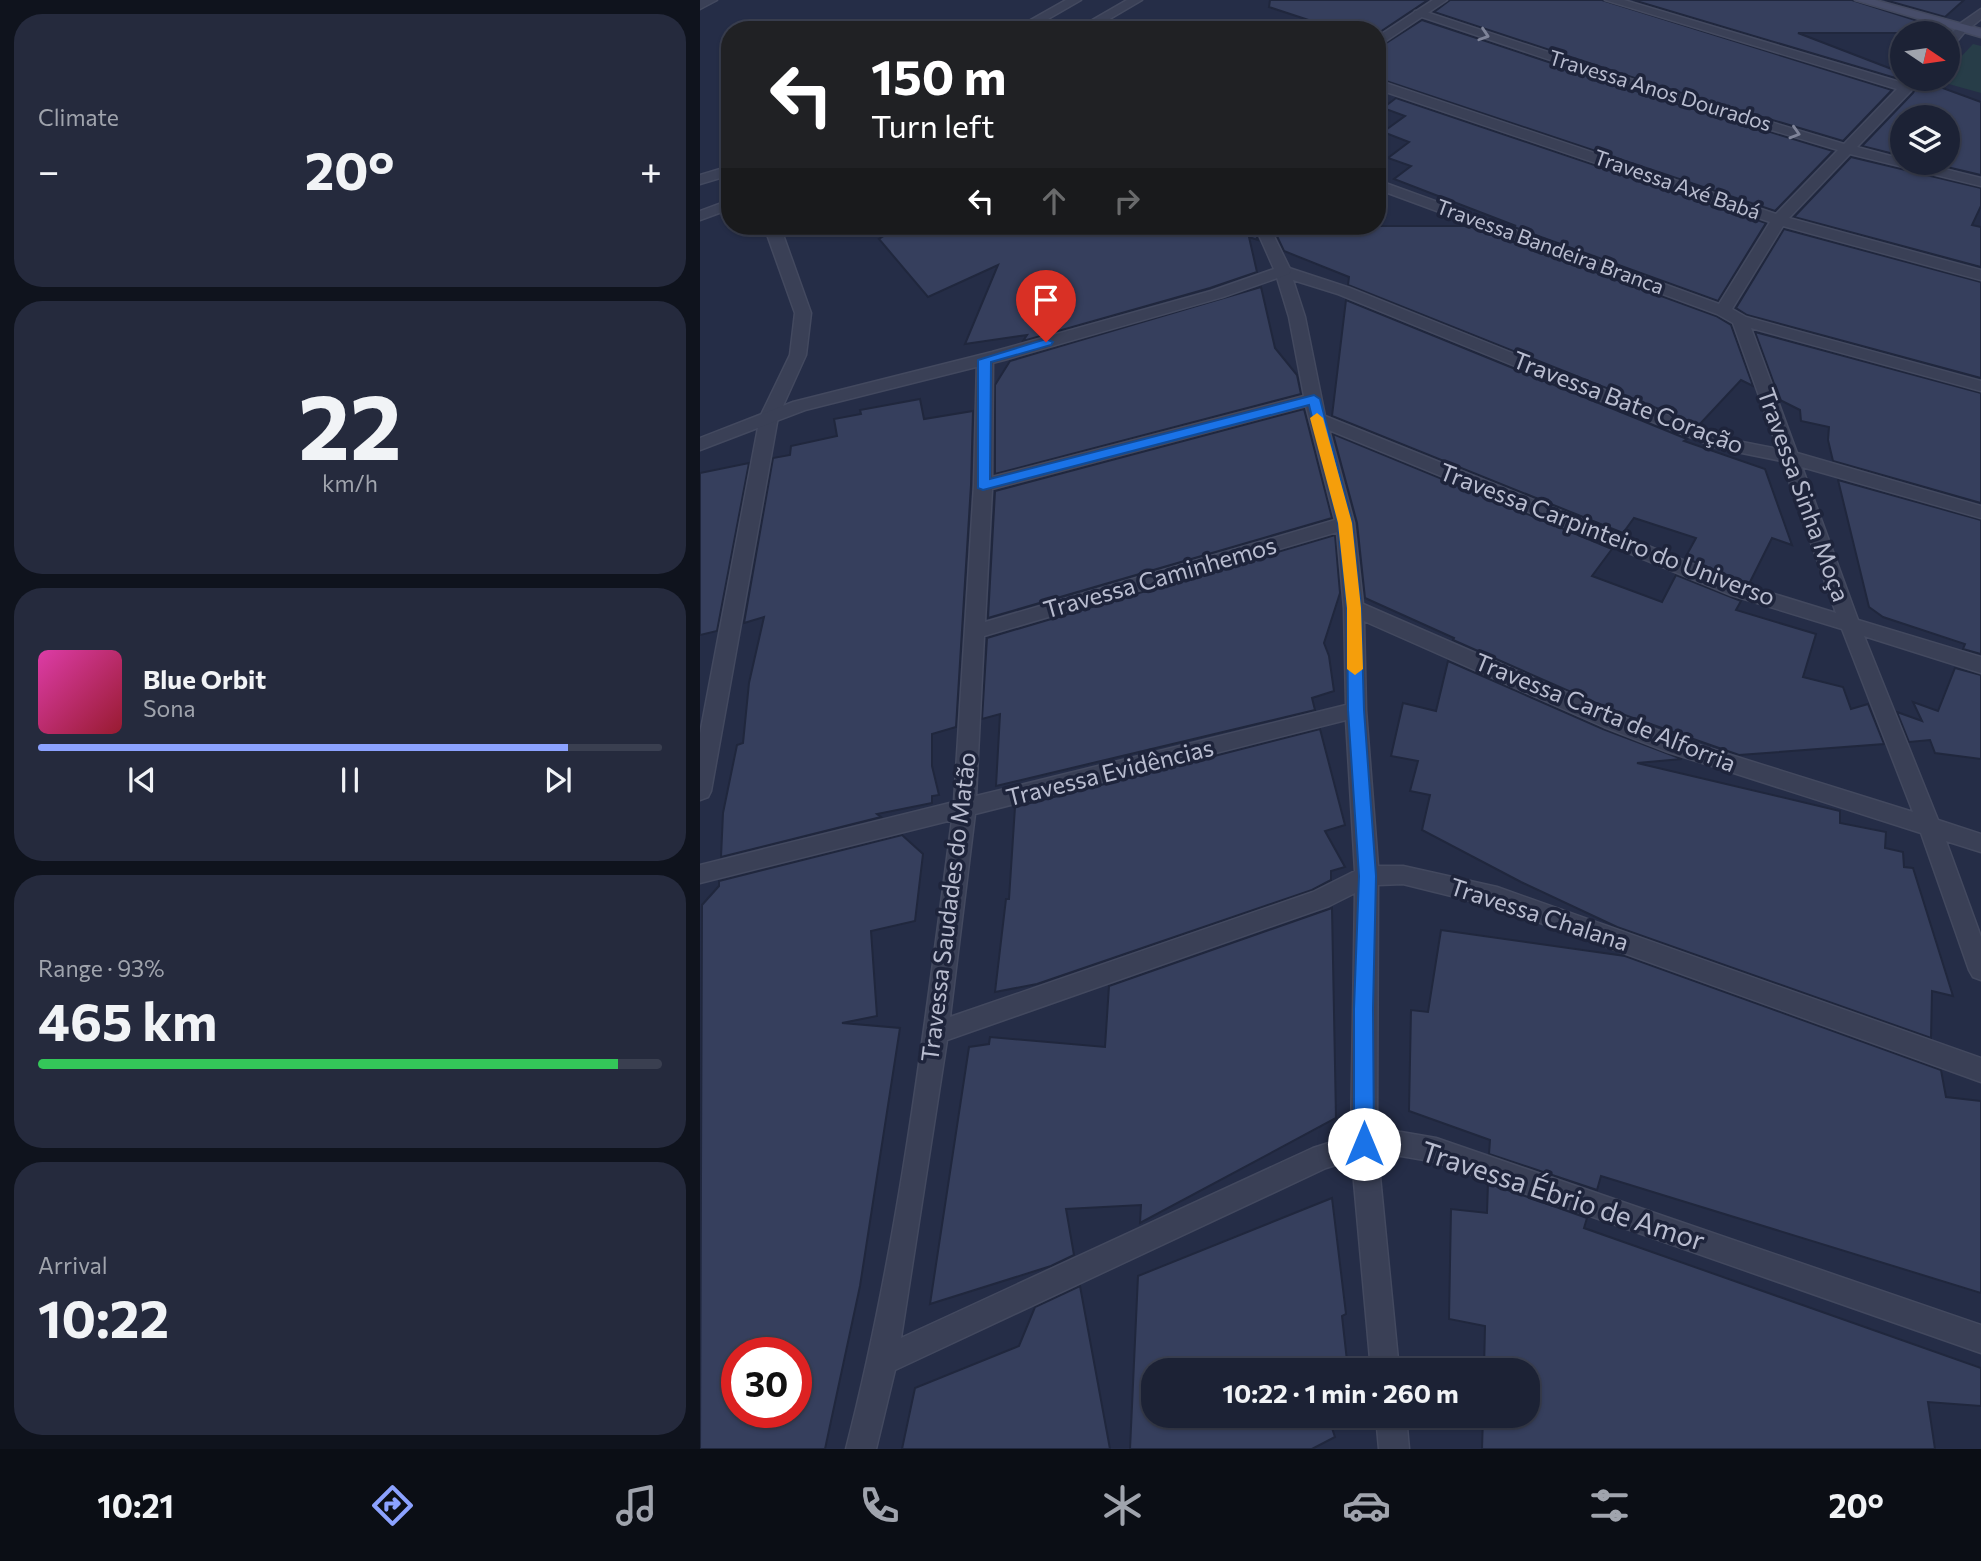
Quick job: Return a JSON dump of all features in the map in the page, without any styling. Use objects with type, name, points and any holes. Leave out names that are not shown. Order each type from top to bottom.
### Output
[{"type":"main road","points":[[1861,0],[1981,33]]},
{"type":"street","points":[[700,5],[711,0]]},
{"type":"street","points":[[1036,21],[1075,0]]},
{"type":"street","points":[[1098,21],[1136,0]]},
{"type":"street","points":[[1386,37],[1441,0]]},
{"type":"street","points":[[1611,0],[1890,77]]},
{"type":"street","points":[[1962,28],[1981,13]]},
{"type":"street","name":"Travessa Anos Dourados","points":[[1419,14],[1848,149],[1890,160]]},
{"type":"street","name":"Travessa Axé Babá","points":[[1386,87],[1779,220],[1981,275]]},
{"type":"street","points":[[1731,316],[1779,220],[1902,91]]},
{"type":"street","points":[[700,180],[721,173]]},
{"type":"street","name":"Travessa Anos Dourados","points":[[1952,175],[1981,182]]},
{"type":"street","name":"Travessa Bandeira Branca","points":[[1386,187],[1731,316],[1981,386]]},
{"type":"street","points":[[700,216],[721,208]]},
{"type":"street","points":[[700,791],[769,417],[798,355],[803,313],[775,235]]},
{"type":"street","points":[[1270,235],[1297,317],[1315,409],[1345,523],[1354,608],[1356,710],[1367,876],[1364,1144],[1384,1358]]},
{"type":"street","points":[[700,444],[799,406],[985,360],[1217,294],[1283,271]]},
{"type":"street","name":"Travessa Bate Coração","points":[[1283,271],[1344,291],[1723,444],[1789,457],[1981,512]]},
{"type":"street","name":"Travessa Sinha Moça","points":[[1731,316],[1789,457],[1849,623],[1929,825],[1981,970]]},
{"type":"street","name":"Travessa Saudades do Matão","points":[[861,1449],[883,1361],[936,1033],[964,810],[983,485],[985,360]]},
{"type":"street","points":[[983,485],[1315,409]]},
{"type":"street","name":"Travessa Carpinteiro do Universo","points":[[1315,409],[1738,590],[1981,665]]},
{"type":"street","name":"Travessa Caminhemos","points":[[974,632],[1345,523]]},
{"type":"street","name":"Travessa Carta de Alforria","points":[[1354,608],[1611,721],[1676,746],[1981,843]]},
{"type":"street","name":"Travessa Evidências","points":[[700,874],[1356,710]]},
{"type":"street","name":"Travessa Chalana","points":[[936,1033],[1321,899],[1367,876],[1403,875],[1497,897],[1981,1070]]},
{"type":"street","name":"Travessa Ébrio de Amor","points":[[883,1361],[1322,1157],[1364,1144],[1401,1144],[1436,1150],[1981,1339]]},
{"type":"street","points":[[1392,1428],[1394,1449]]},
{"type":"shaded area","points":[[1973,44],[1981,46],[1981,93],[1960,87],[1960,58]]},
{"type":"building","points":[[1270,0],[1428,0],[1386,28],[1386,21],[1312,21],[1269,7]]},
{"type":"building","points":[[1450,0],[1602,0],[1891,91],[1843,141],[1665,88],[1434,12]]},
{"type":"building","points":[[1633,0],[1852,0],[1918,21],[1890,21],[1890,33],[1798,33],[1890,68],[1890,76]]},
{"type":"building","points":[[1885,0],[1964,0],[1945,17]]},
{"type":"building","points":[[1422,20],[1654,97],[1833,151],[1775,211],[1386,81],[1386,43]]},
{"type":"building","points":[[1951,91],[1981,102],[1981,175],[1960,170],[1960,105],[1901,105],[1913,93]]},
{"type":"building","points":[[1396,98],[1766,223],[1718,301],[1511,226],[1516,226],[1394,179],[1411,166],[1388,158],[1409,142],[1386,133],[1386,130],[1405,116],[1386,109],[1386,106]]},
{"type":"building","points":[[1890,117],[1890,153],[1862,146]]},
{"type":"building","points":[[1851,157],[1890,166],[1890,175],[1926,175],[1981,188],[1981,206],[1972,225],[1981,227],[1981,267],[1794,217]]},
{"type":"building","points":[[1386,226],[1469,226],[1716,316],[1731,325],[1753,386],[1741,380],[1699,425],[1348,285],[1349,277],[1284,251],[1276,235],[1386,235]]},
{"type":"building","points":[[1784,229],[1981,282],[1981,378],[1747,315],[1736,308]]},
{"type":"building","points":[[885,235],[1256,235],[1258,240],[1249,237],[1257,272],[1023,341],[1027,335],[965,344],[998,265],[928,297],[879,239]]},
{"type":"building","points":[[1261,287],[1275,348],[1297,375],[1301,394],[995,474],[995,385],[1010,361]]},
{"type":"building","points":[[1346,300],[1687,439],[1684,441],[1765,469],[1792,545],[1772,538],[1749,584],[1685,558],[1696,538],[1634,518],[1623,533],[1332,416]]},
{"type":"building","points":[[1755,332],[1981,393],[1981,503],[1833,461],[1828,440],[1829,427],[1801,421],[1800,410],[1780,400]]},
{"type":"building","points":[[920,399],[924,419],[973,411],[956,727],[932,734],[932,766],[939,795],[932,796],[932,803],[877,814],[881,817],[721,857],[723,813],[737,745],[743,743],[749,683],[764,617],[744,623],[773,458],[790,455],[791,446],[837,436],[834,419],[861,414],[860,410]]},
{"type":"building","points":[[1304,409],[1332,518],[988,618],[995,491]]},
{"type":"building","points":[[1333,434],[1612,549],[1592,576],[1662,602],[1676,575],[1741,601],[1736,610],[1816,634],[1803,677],[1843,687],[1851,709],[1868,704],[1884,744],[1739,755],[1619,713],[1365,598],[1357,523]]},
{"type":"building","points":[[749,463],[717,631],[700,635],[700,473]]},
{"type":"building","points":[[1838,480],[1981,520],[1981,654],[1963,649],[1965,644],[1883,617],[1869,607]]},
{"type":"building","points":[[1335,535],[1340,593],[1324,643],[1329,656],[1334,691],[1312,698],[1315,710],[996,786],[1000,714],[982,719],[987,638]]},
{"type":"building","points":[[1448,661],[1603,729],[1682,759],[1637,763],[1840,811],[1840,823],[1886,832],[1885,848],[1903,852],[1904,867],[1913,868],[1953,996],[1932,991],[1931,1038],[1617,927],[1521,882],[1422,830],[1430,795],[1410,791],[1418,761],[1391,756],[1403,703],[1436,711]]},
{"type":"building","points":[[1955,668],[1981,675],[1981,759],[1935,753],[1930,740],[1909,742],[1897,712],[1922,721],[1913,702],[1938,711]]},
{"type":"building","points":[[1320,729],[1345,825],[1325,831],[1345,867],[1331,871],[1331,880],[1312,890],[1037,984],[995,992],[1006,899],[1009,899],[1015,807]]},
{"type":"building","points":[[902,835],[923,854],[915,921],[871,931],[877,1016],[842,1023],[900,1028],[860,1286],[825,1449],[700,1449],[702,905],[719,886],[719,881]]},
{"type":"building","points":[[1332,908],[1336,1118],[1140,1223],[1141,1205],[1066,1209],[1074,1255],[1051,1266],[930,1304],[969,1047],[989,1044],[990,1037],[1105,1047],[1109,986]]},
{"type":"building","points":[[1441,930],[1625,956],[1941,1070],[1946,1097],[1981,1101],[1981,1293],[1601,1176],[1597,1190],[1489,1154],[1490,1140],[1409,1111],[1411,1010],[1428,1012]]},
{"type":"building","points":[[1488,1183],[1587,1218],[1584,1228],[1981,1368],[1981,1406],[1928,1402],[1935,1449],[1482,1449],[1483,1428],[1540,1428],[1540,1358],[1484,1358],[1485,1326],[1449,1319],[1451,1209],[1487,1213]]},
{"type":"building","points":[[1332,1198],[1346,1314],[1342,1316],[1347,1358],[1141,1358],[1141,1428],[1332,1428],[1335,1437],[1312,1449],[1130,1449],[1138,1276]]},
{"type":"building","points":[[1080,1286],[1110,1449],[902,1449],[915,1388],[1019,1346],[1035,1307]]},
{"type":"slow traffic","points":[[1317,418],[1345,523],[1354,608],[1355,669]]},
{"type":"route","points":[[1046,342],[985,360],[983,485],[1314,399],[1345,523],[1354,608],[1356,710],[1367,876],[1364,1144]]}]
